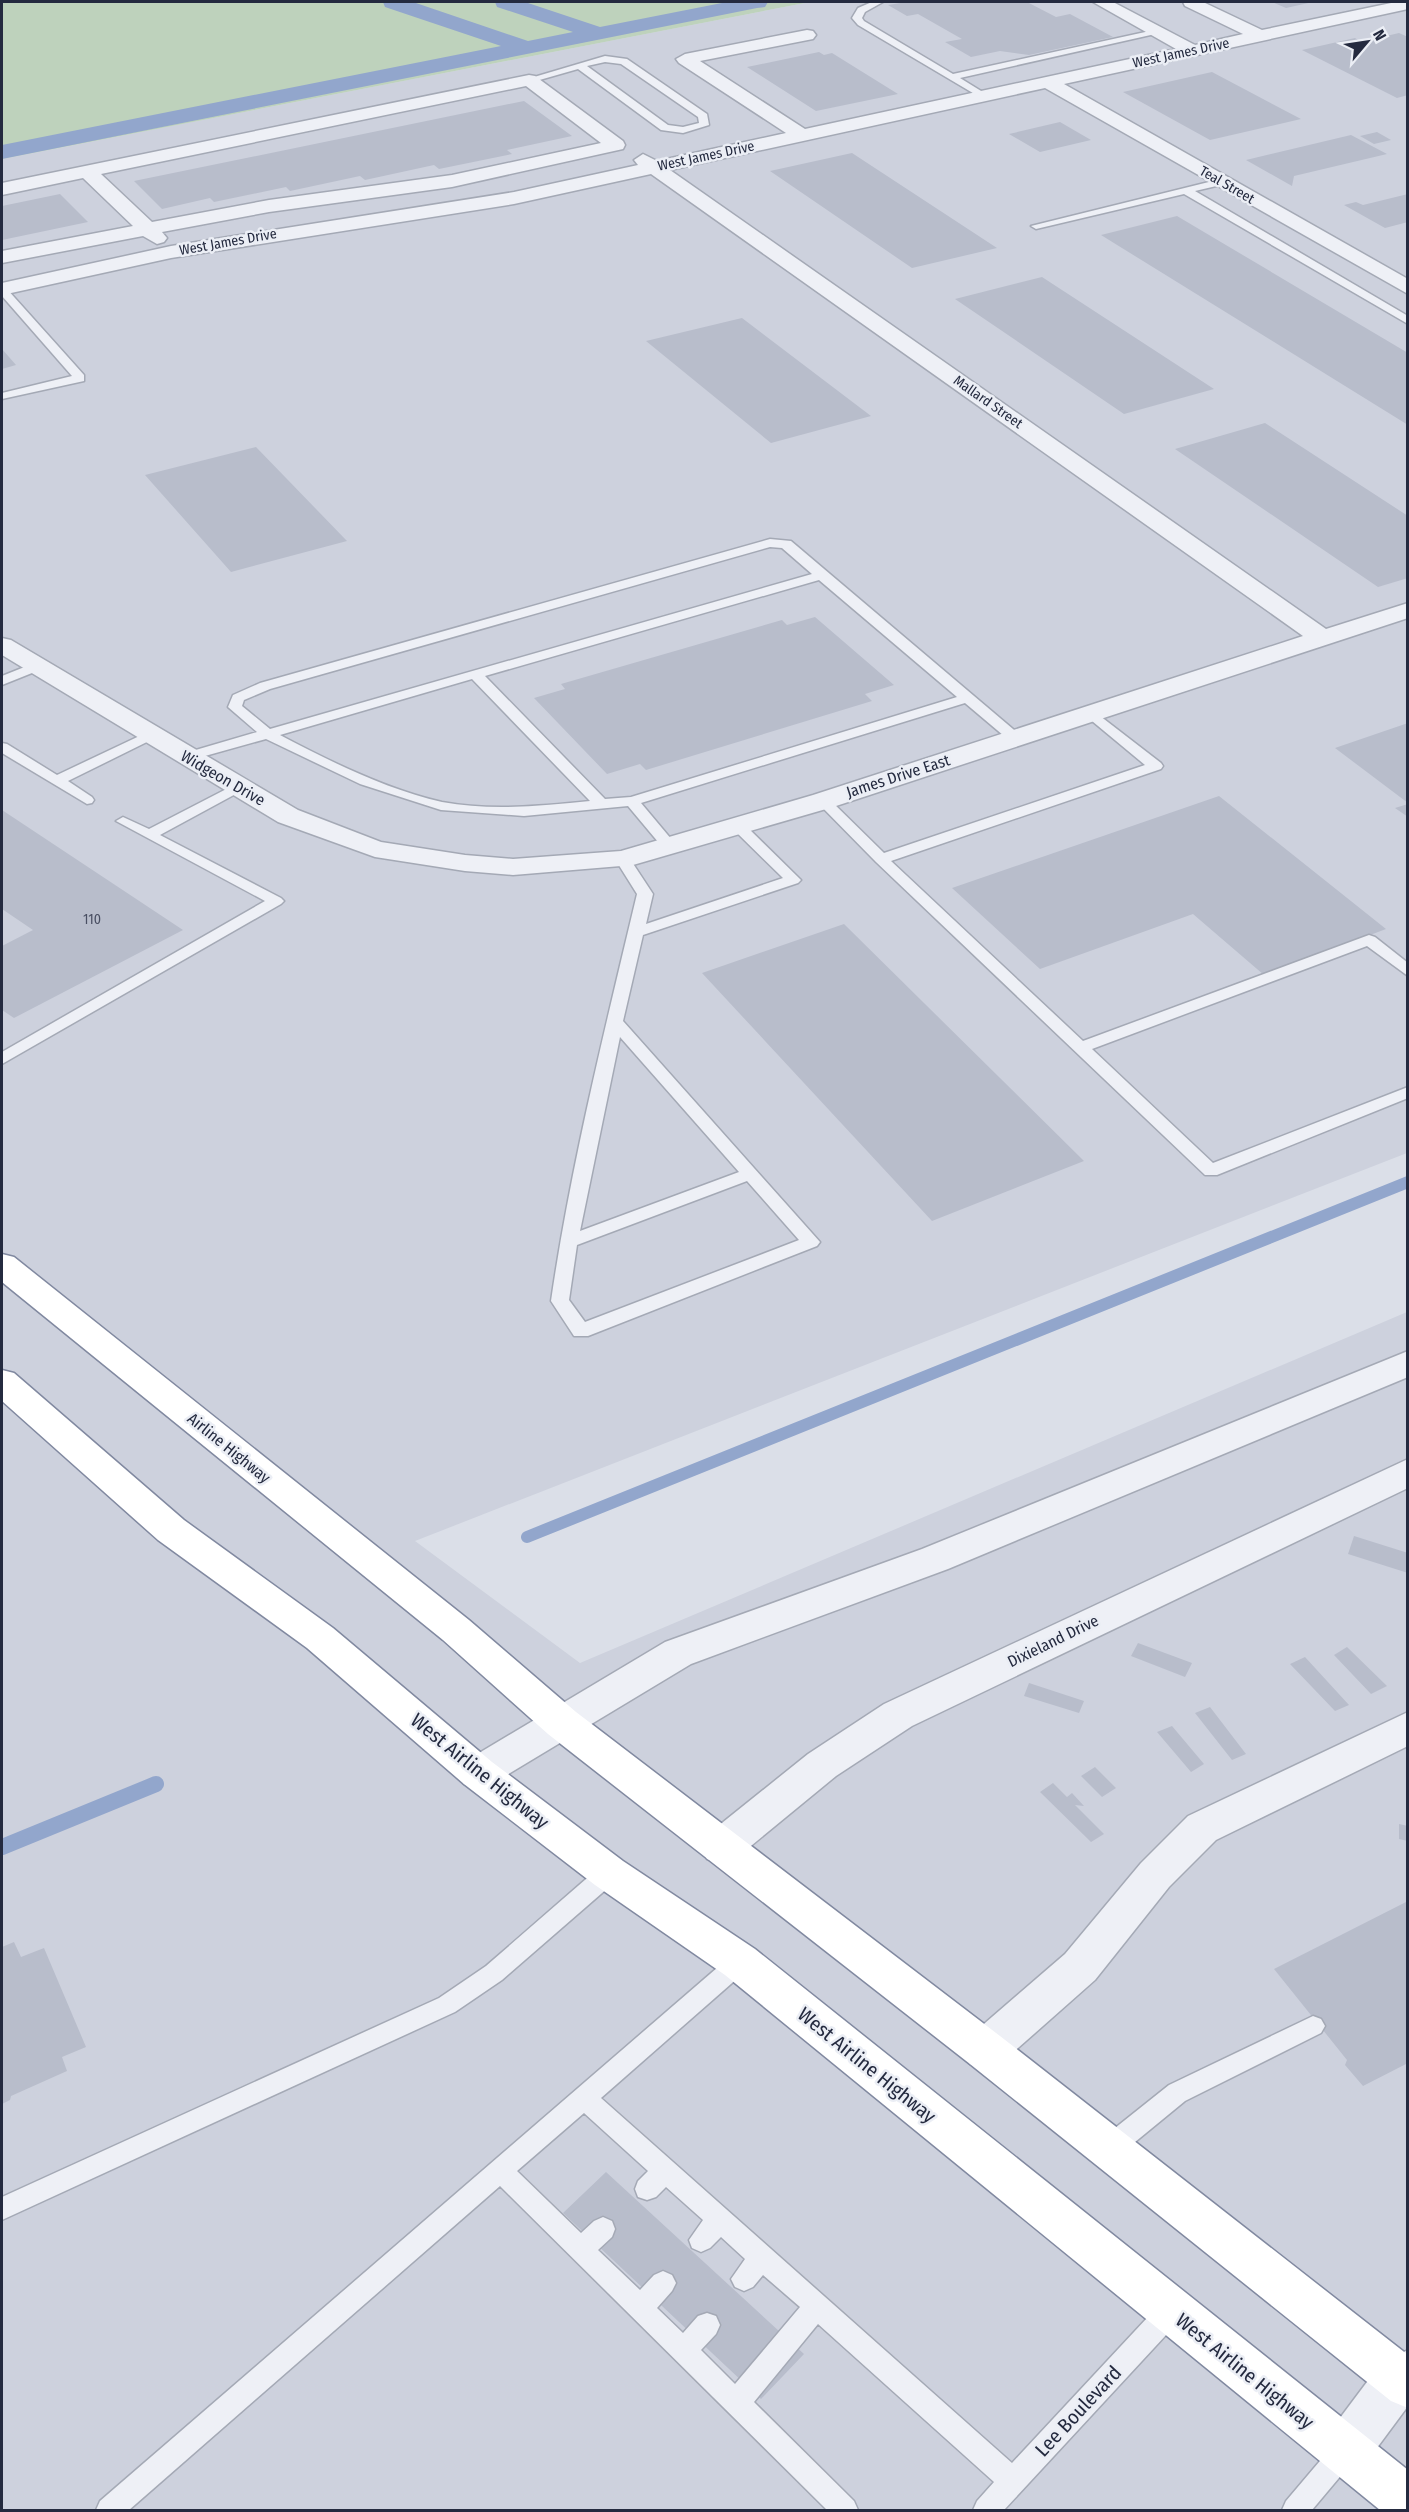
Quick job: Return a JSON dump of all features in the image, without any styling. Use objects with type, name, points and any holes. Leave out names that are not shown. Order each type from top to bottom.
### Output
[{"type":"highway","name":"Airline Highway","points":[[2,1265],[456,1630],[562,1723]]},
{"type":"highway","name":"West Airline Highway","points":[[2,1382],[171,1530],[320,1638],[478,1773],[609,1873],[740,1962],[1407,2502]]},
{"type":"highway","points":[[562,1723],[1405,2379]]},
{"type":"street","points":[[1101,2],[1193,51]]},
{"type":"street","points":[[1191,2],[1260,36]]},
{"type":"street","name":"West James Drive","points":[[2,290],[171,252],[287,232],[451,210],[1404,7]]},
{"type":"street","points":[[801,135],[685,59],[807,35]]},
{"type":"street","points":[[2,189],[529,80]]},
{"type":"street","name":"Mallard Street","points":[[529,80],[616,145],[656,167],[1321,637]]},
{"type":"street","name":"Teal Street","points":[[1047,82],[1407,288]]},
{"type":"street","points":[[2,257],[269,206],[452,182],[616,145]]},
{"type":"street","points":[[87,171],[171,252]]},
{"type":"street","name":"James Drive East","points":[[465,863],[513,867],[623,859],[823,801],[1407,610]]},
{"type":"street","name":"Widgeon Drive","points":[[2,645],[288,816],[375,849],[465,863]]},
{"type":"street","points":[[478,1773],[678,1653],[935,1559],[1407,1364]]},
{"type":"street","name":"Dixieland Drive","points":[[721,1847],[822,1765],[898,1715],[1407,1472]]},
{"type":"street","points":[[985,2050],[1080,1967],[1155,1875],[1202,1828],[1407,1728]]},
{"type":"street","points":[[1345,2451],[1405,2379]]},
{"type":"lane","points":[[878,2],[861,10],[857,18],[861,23],[983,96]]},
{"type":"lane","points":[[951,77],[1159,32]]},
{"type":"lane","points":[[529,80],[579,65],[605,59],[624,61],[703,116],[704,125],[683,130],[665,128],[579,65]]},
{"type":"lane","points":[[1036,226],[1221,182]]},
{"type":"lane","points":[[1185,190],[1406,319]]},
{"type":"lane","points":[[2,290],[80,378],[2,396]]},
{"type":"lane","points":[[968,698],[632,801],[524,812],[441,806],[365,781],[268,734],[235,707],[238,698],[265,686],[770,543],[786,544],[821,575],[968,698],[1015,738]]},
{"type":"lane","points":[[187,757],[821,575]]},
{"type":"lane","points":[[2,681],[37,666]]},
{"type":"lane","points":[[475,674],[602,805]]},
{"type":"lane","points":[[882,859],[1156,766],[1091,713]]},
{"type":"lane","points":[[57,781],[150,735]]},
{"type":"lane","points":[[2,747],[87,800]]},
{"type":"lane","points":[[150,834],[238,787]]},
{"type":"lane","points":[[632,801],[669,846]]},
{"type":"lane","points":[[823,801],[1211,1171],[1407,1092]]},
{"type":"lane","points":[[2,1059],[276,901],[123,821]]},
{"type":"lane","points":[[636,932],[793,880],[738,826]]},
{"type":"lane","points":[[616,1023],[811,1242],[581,1331],[560,1301],[568,1242],[616,1023],[636,932],[645,894],[623,859]]},
{"type":"lane","points":[[1082,1047],[1369,940],[1407,971]]},
{"type":"lane","points":[[568,1242],[750,1174]]},
{"type":"lane","points":[[2,2209],[447,2005],[494,1973],[609,1873]]},
{"type":"lane","points":[[119,2508],[500,2170],[740,1962]]},
{"type":"lane","points":[[1109,2148],[1176,2093],[1313,2026]]},
{"type":"lane","points":[[584,2098],[1013,2482]]},
{"type":"lane","points":[[500,2170],[845,2511]]},
{"type":"lane","points":[[647,2189],[666,2171]]},
{"type":"lane","points":[[702,2240],[720,2220]]},
{"type":"lane","points":[[581,2249],[603,2229]]},
{"type":"lane","points":[[744,2279],[762,2258]]},
{"type":"lane","points":[[640,2308],[663,2283]]},
{"type":"lane","points":[[736,2403],[817,2306]]},
{"type":"lane","name":"Lee Boulevard","points":[[986,2511],[1170,2312]]},
{"type":"lane","points":[[683,2351],[706,2325]]},
{"type":"lane","points":[[1295,2511],[1345,2451]]},
{"type":"shaded area","points":[[810,2],[1407,2],[1407,1153],[415,1541],[580,1663],[1407,1312],[1407,2510],[2,2510],[2,159]]},
{"type":"green space","points":[[2,2],[810,2],[2,159]]},
{"type":"building","points":[[907,2],[1027,2],[1056,17],[1070,14],[1113,37],[1029,55],[1000,51],[971,57],[945,42],[962,39],[918,14],[907,16],[888,5]]},
{"type":"building","points":[[1272,2],[1313,2],[1286,8]]},
{"type":"building","points":[[1399,33],[1408,37],[1408,95],[1397,98],[1302,50],[1355,38],[1361,42]]},
{"type":"building","points":[[819,52],[824,55],[832,53],[898,94],[816,111],[747,67]]},
{"type":"building","points":[[1212,72],[1301,119],[1210,140],[1123,92]]},
{"type":"building","points":[[524,101],[572,136],[507,150],[512,154],[439,169],[434,165],[365,180],[360,176],[290,191],[286,187],[214,202],[210,198],[162,209],[134,181]]},
{"type":"building","points":[[1060,122],[1091,140],[1040,152],[1009,134]]},
{"type":"building","points":[[1377,132],[1391,140],[1374,144],[1360,136]]},
{"type":"building","points":[[1351,135],[1387,154],[1294,176],[1292,186],[1246,160]]},
{"type":"building","points":[[852,153],[997,248],[912,268],[770,171]]},
{"type":"building","points":[[60,194],[88,222],[2,240],[2,206]]},
{"type":"building","points":[[1408,194],[1408,222],[1385,228],[1344,205],[1356,202],[1363,205]]},
{"type":"building","points":[[1177,216],[1408,353],[1408,425],[1101,235]]},
{"type":"building","points":[[1042,277],[1214,389],[1124,414],[955,299]]},
{"type":"building","points":[[742,318],[871,416],[771,443],[646,341]]},
{"type":"building","points":[[2,349],[16,365],[2,369]]},
{"type":"building","points":[[1265,423],[1408,516],[1408,578],[1378,587],[1175,449]]},
{"type":"building","points":[[256,447],[347,541],[231,572],[145,475]]},
{"type":"building","points":[[815,617],[894,685],[865,694],[872,701],[646,770],[640,764],[607,774],[534,698],[565,689],[561,684],[782,620],[787,625]]},
{"type":"building","points":[[1408,723],[1408,803],[1335,748]]},
{"type":"building","points":[[1219,796],[1386,929],[1264,975],[1193,914],[1040,969],[952,888]]},
{"type":"building","points":[[1408,804],[1408,817],[1395,808]]},
{"type":"building","points":[[2,810],[183,930],[14,1018],[2,1010],[2,946],[33,930],[2,909]]},
{"type":"building","points":[[844,924],[1084,1161],[932,1221],[702,973]]},
{"type":"building","points":[[1354,1536],[1408,1553],[1408,1573],[1348,1554]]},
{"type":"building","points":[[1138,1643],[1192,1663],[1185,1677],[1131,1656]]},
{"type":"building","points":[[1347,1647],[1387,1686],[1371,1694],[1334,1655]]},
{"type":"building","points":[[1305,1657],[1349,1705],[1335,1711],[1290,1664]]},
{"type":"building","points":[[1029,1683],[1084,1701],[1079,1713],[1024,1696]]},
{"type":"building","points":[[1210,1707],[1246,1754],[1232,1760],[1195,1713]]},
{"type":"building","points":[[1172,1726],[1204,1764],[1191,1772],[1157,1732]]},
{"type":"building","points":[[1095,1767],[1116,1788],[1102,1797],[1081,1776]]},
{"type":"building","points":[[1053,1783],[1067,1797],[1072,1793],[1084,1806],[1075,1805],[1104,1834],[1091,1842],[1040,1792]]},
{"type":"building","points":[[1399,1824],[1408,1826],[1408,1841],[1399,1839]]},
{"type":"building","points":[[1408,1901],[1408,2063],[1363,2086],[1345,2065],[1347,2060],[1274,1969]]},
{"type":"building","points":[[14,1942],[21,1957],[44,1948],[86,2047],[62,2057],[67,2071],[11,2096],[10,2100],[2,2104],[2,1947]]},
{"type":"building","points":[[606,2172],[804,2354],[761,2399],[563,2213]]},
{"type":"waterway","points":[[393,2],[525,47]]},
{"type":"waterway","points":[[505,2],[598,33]]},
{"type":"waterway","points":[[2,152],[757,2]]},
{"type":"waterway","points":[[527,1537],[1408,1182]]},
{"type":"waterway","points":[[2,1847],[156,1784]]}]
